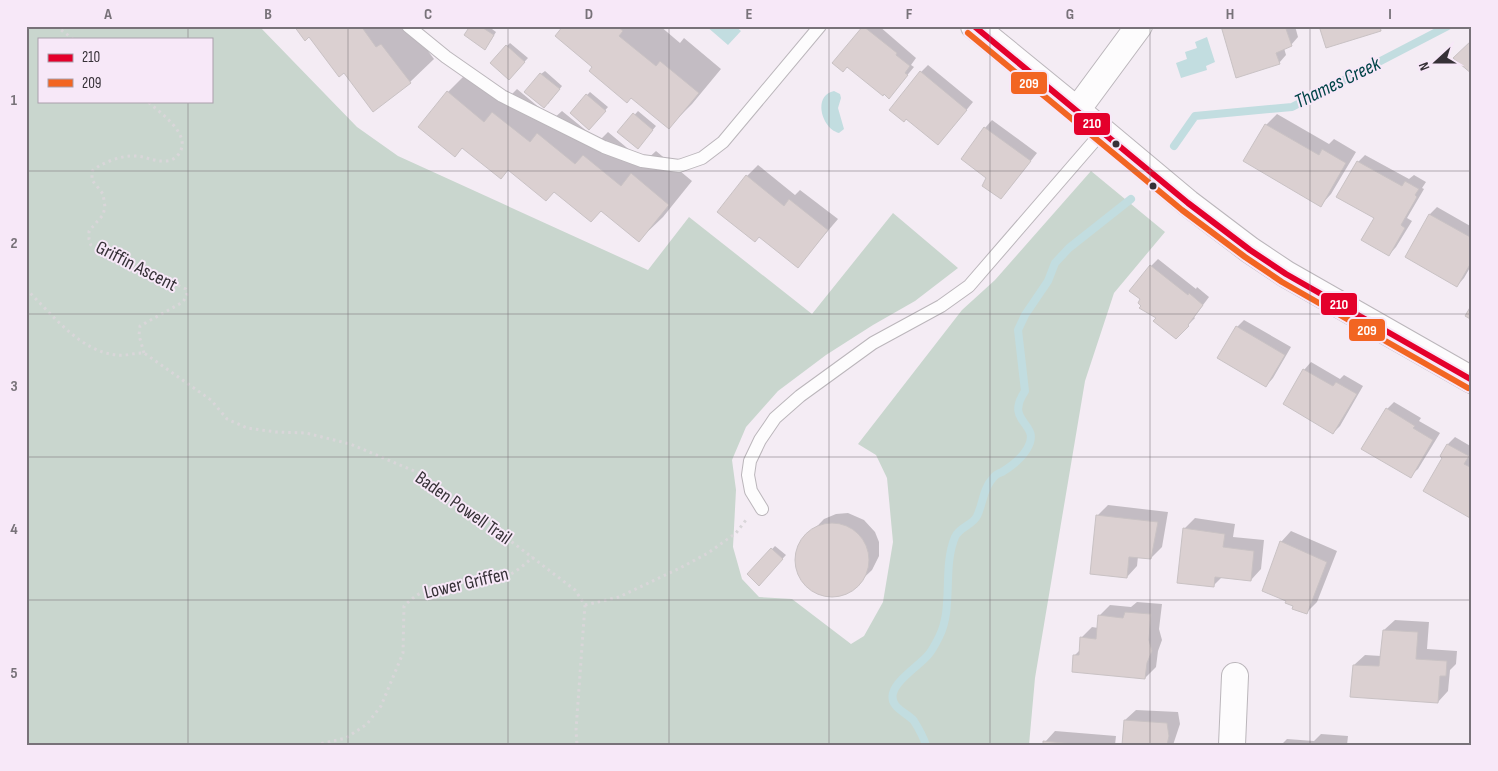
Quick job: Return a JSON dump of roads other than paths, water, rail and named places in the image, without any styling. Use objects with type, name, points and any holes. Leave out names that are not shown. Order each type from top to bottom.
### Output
[{"type":"street","points":[[974,26],[1188,203],[1272,264],[1472,380]]},
{"type":"street","points":[[1077,110],[1139,26]]},
{"type":"street","points":[[1232,745],[1235,676]]},
{"type":"lane","points":[[408,26],[446,57],[502,96],[604,147],[642,161],[679,166],[702,158],[723,142],[820,26]]},
{"type":"lane","points":[[761,507],[751,491],[748,476],[750,461],[760,440],[775,418],[808,390],[873,343],[941,306],[969,286],[1103,131]]},
{"type":"water","points":[[706,26],[735,26],[741,31],[728,45]]},
{"type":"water","points":[[1207,37],[1215,62],[1206,66],[1207,70],[1181,78],[1176,63],[1187,59],[1185,52],[1197,48],[1195,42]]},
{"type":"water","points":[[834,91],[840,94],[841,98],[838,108],[844,129],[839,133],[833,130],[824,119],[821,105],[827,94]]},
{"type":"waterway","name":"Thames Creek","points":[[1174,146],[1195,116],[1292,107],[1448,26]]},
{"type":"waterway","name":"Thames Creek","points":[[926,745],[914,721],[894,703],[893,693],[904,677],[929,654],[939,637],[946,614],[949,562],[955,537],[975,519],[990,482],[996,475],[1019,459],[1031,440],[1028,427],[1020,417],[1018,410],[1019,402],[1025,391],[1018,330],[1025,315],[1048,281],[1055,263],[1069,248],[1131,199]]}]
